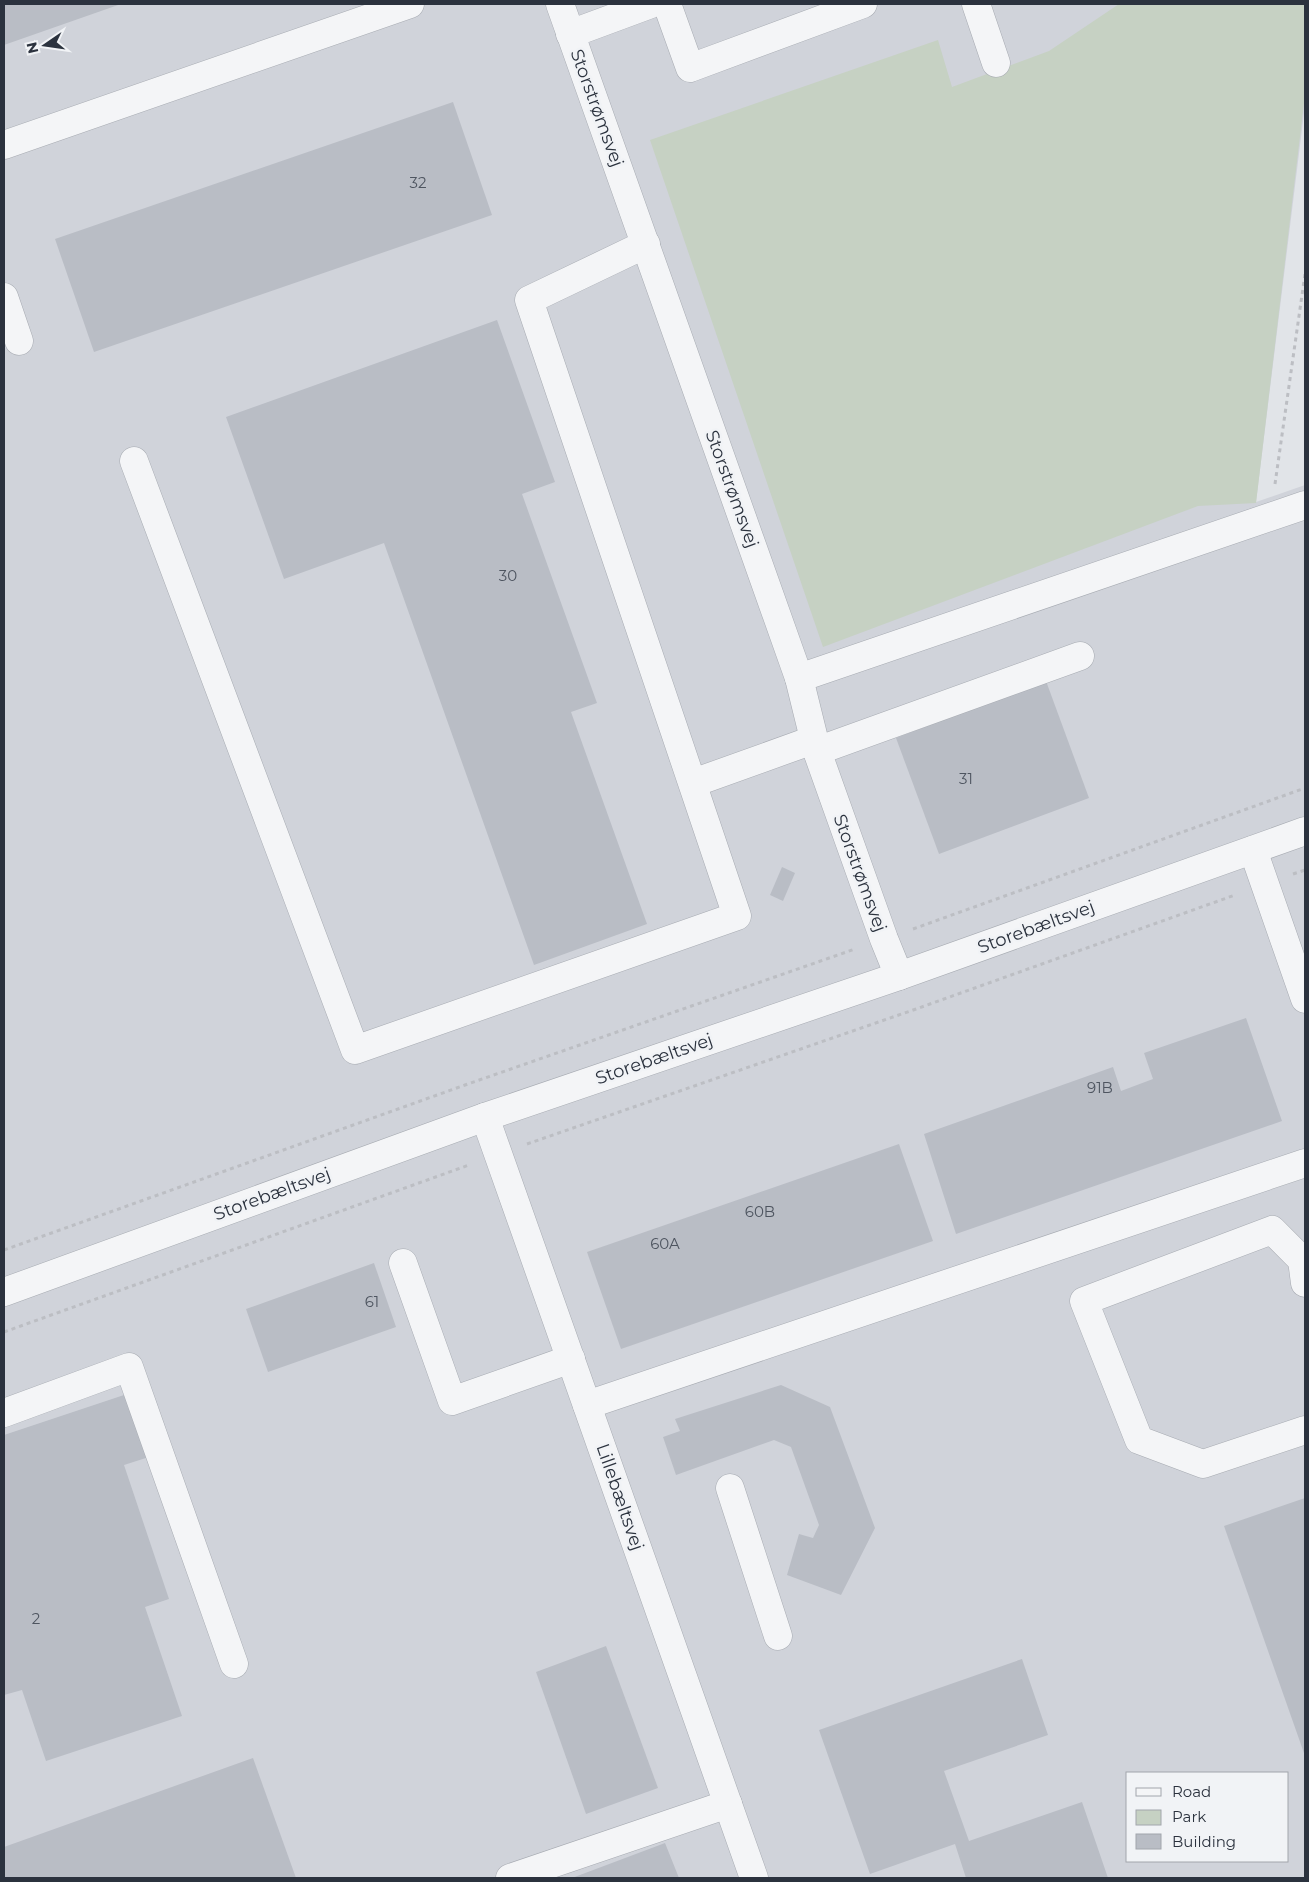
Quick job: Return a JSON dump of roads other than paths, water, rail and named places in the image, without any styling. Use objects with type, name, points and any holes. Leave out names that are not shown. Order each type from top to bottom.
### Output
[{"type":"street","points":[[4,145],[410,4]]},
{"type":"street","name":"Storstrømsvej","points":[[560,4],[799,678],[815,746],[899,976]]},
{"type":"street","points":[[570,34],[651,4]]},
{"type":"street","points":[[668,4],[690,68],[864,4]]},
{"type":"street","points":[[976,4],[996,63]]},
{"type":"street","points":[[134,461],[355,1050],[737,916],[529,300],[646,244]]},
{"type":"street","points":[[4,297],[19,340]]},
{"type":"street","points":[[799,678],[1305,505]]},
{"type":"street","points":[[693,783],[815,746],[1080,656]]},
{"type":"street","name":"Storebæltsvej","points":[[4,1292],[485,1116],[899,976],[1305,831]]},
{"type":"street","points":[[1253,850],[1304,989]]},
{"type":"street","name":"Lillebæltsvej","points":[[485,1116],[754,1878]]},
{"type":"street","points":[[587,1405],[1305,1162]]},
{"type":"street","points":[[1304,1267],[1272,1230],[1084,1301],[1139,1440],[1203,1464],[1305,1430]]},
{"type":"street","points":[[403,1263],[452,1401],[570,1359]]},
{"type":"street","points":[[4,1414],[129,1367],[234,1664]]},
{"type":"street","points":[[730,1488],[778,1636]]},
{"type":"street","points":[[510,1878],[728,1804]]}]
